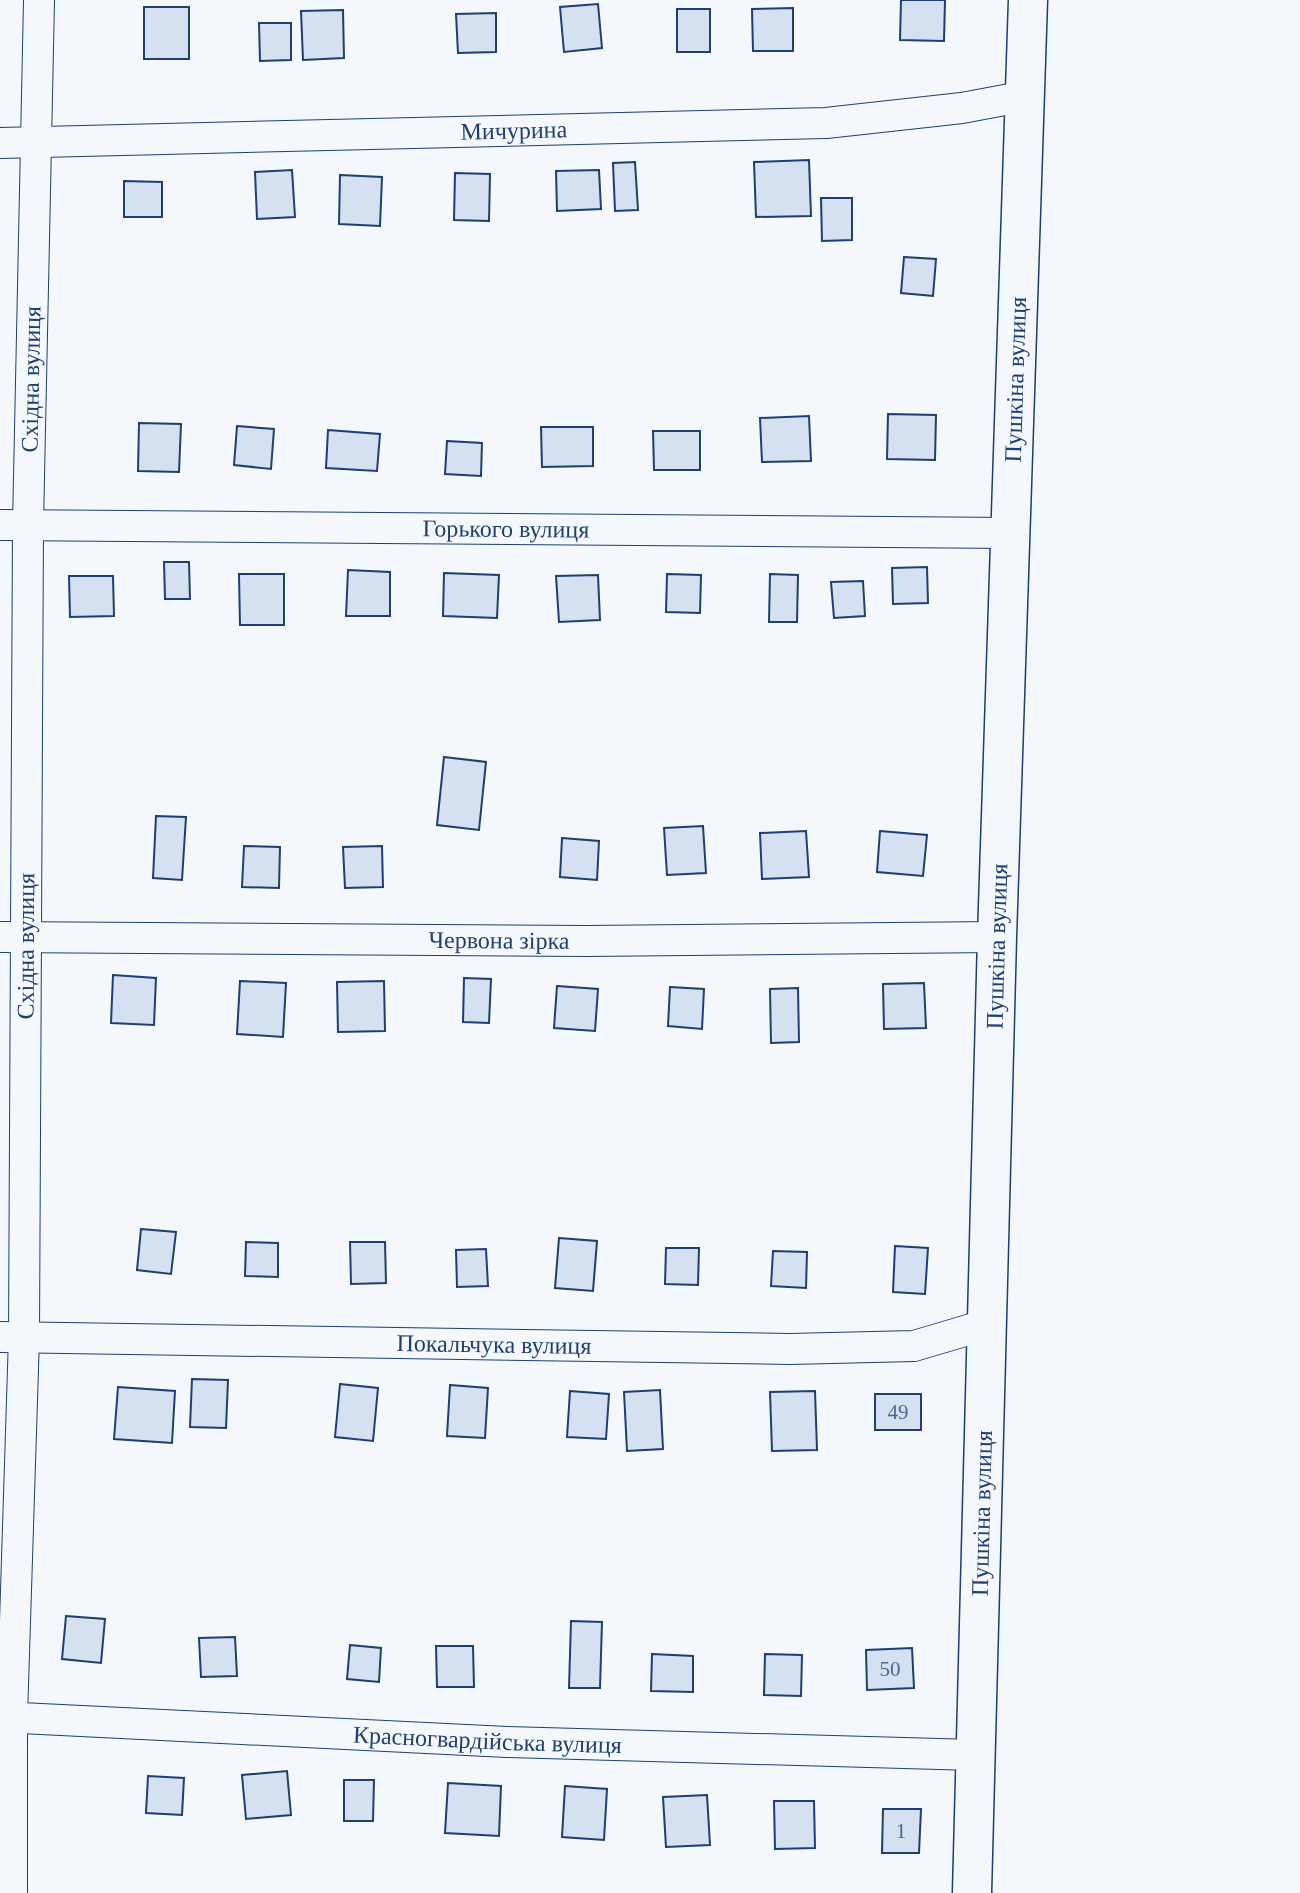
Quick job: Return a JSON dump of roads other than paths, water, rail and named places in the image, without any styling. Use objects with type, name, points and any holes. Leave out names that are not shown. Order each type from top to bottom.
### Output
[{"type":"main road","name":"Пушкіна вулиця","points":[[972,1893],[985,1325],[1028,0]]},
{"type":"street","name":"Східна вулиця","points":[[12,1893],[6,1717],[12,1337],[14,525],[36,142],[39,0]]},
{"type":"street","name":"Мичурина","points":[[0,143],[826,123],[962,108],[1026,96]]},
{"type":"street","name":"Горького вулиця","points":[[14,525],[1011,533]]},
{"type":"street","name":"Червона зірка","points":[[14,937],[586,941],[997,937]]},
{"type":"street","name":"Покальчука вулиця","points":[[12,1337],[790,1349],[914,1346],[985,1325]]},
{"type":"street","name":"Красногвардійська вулиця","points":[[6,1717],[507,1742],[975,1755]]}]
